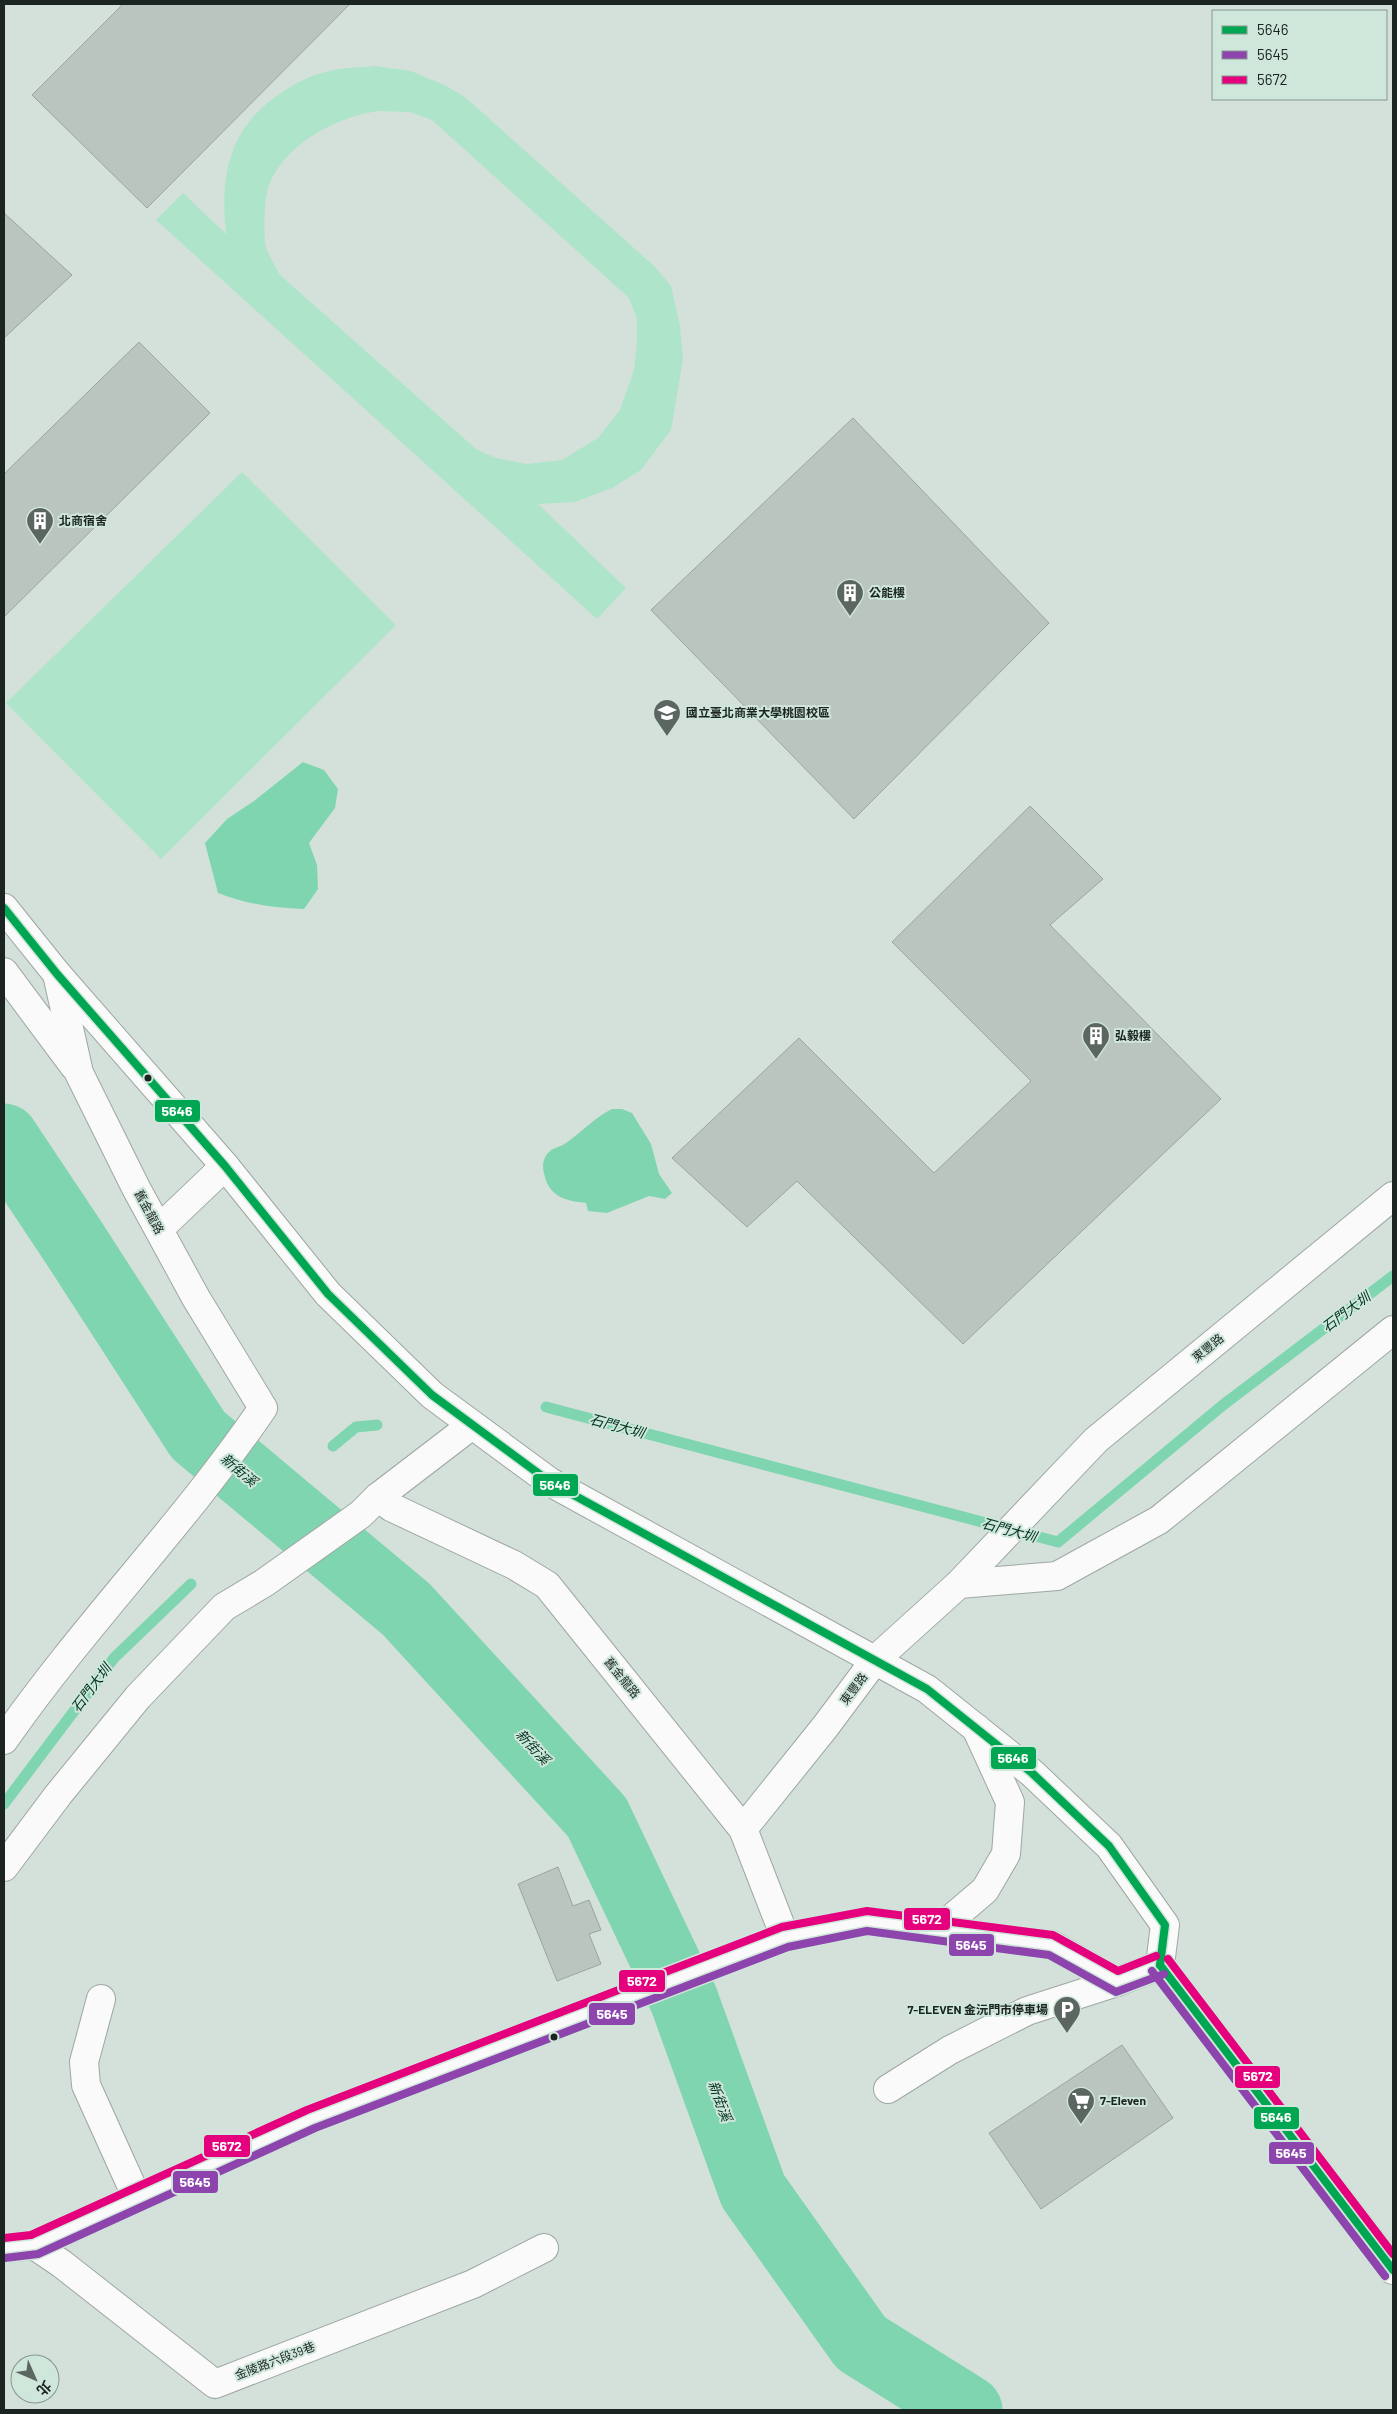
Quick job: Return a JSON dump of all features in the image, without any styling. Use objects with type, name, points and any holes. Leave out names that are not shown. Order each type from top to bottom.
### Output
[{"type":"street","points":[[4,908],[58,974],[225,1166],[328,1294],[432,1395],[550,1482],[927,1689],[1032,1773],[1109,1846],[1165,1925],[1160,1965],[1393,2270]]},
{"type":"street","points":[[4,972],[80,1073]]},
{"type":"street","name":"舊金龍路","points":[[4,1740],[40,1687],[192,1502],[246,1433],[263,1408],[196,1298],[158,1229],[80,1073],[58,974]]},
{"type":"street","points":[[158,1229],[225,1166]]},
{"type":"street","name":"東豐路","points":[[743,1829],[876,1660],[980,1563],[1096,1440],[1393,1196]]},
{"type":"street","points":[[959,1584],[1057,1576],[1160,1520],[1393,1330]]},
{"type":"street","points":[[4,1867],[58,1795],[138,1697],[224,1607],[264,1583],[370,1506],[472,1424]]},
{"type":"street","name":"舊金龍路","points":[[370,1506],[391,1507],[514,1565],[548,1585],[743,1829],[785,1936]]},
{"type":"street","points":[[938,1930],[985,1890],[1006,1854],[1010,1802],[976,1728]]},
{"type":"street","points":[[4,2248],[34,2245],[311,2119],[785,1936],[867,1921],[1052,1945],[1116,1982]]},
{"type":"street","points":[[888,2089],[950,2050],[1027,2011],[1116,1982],[1160,1965]]},
{"type":"street","points":[[101,2000],[84,2062],[86,2085],[137,2198]]},
{"type":"street","name":"金陵路六段39巷","points":[[34,2245],[62,2264],[216,2384],[473,2284],[544,2248]]},
{"type":"shaded area","points":[[375,66],[411,71],[444,85],[465,97],[654,266],[671,286],[680,326],[683,359],[671,430],[641,470],[612,488],[575,502],[538,504],[626,588],[597,619],[156,220],[183,193],[226,234],[225,191],[227,171],[232,153],[240,136],[251,120],[265,105],[284,91],[315,75],[344,68]],"holes":[[[378,111],[410,112],[432,120],[629,298],[637,319],[637,342],[634,370],[620,410],[598,438],[562,460],[527,464],[496,458],[476,449],[279,274],[267,251],[264,225],[267,193],[273,177],[296,148],[327,127],[361,114]]]},
{"type":"shaded area","points":[[242,472],[396,625],[161,859],[6,703]]},
{"type":"shaded area","points":[[303,762],[324,770],[338,789],[335,808],[309,843],[317,865],[318,889],[304,909],[260,905],[218,893],[205,843],[227,819],[254,801]]},
{"type":"shaded area","points":[[612,1109],[622,1109],[632,1113],[651,1144],[659,1174],[672,1193],[665,1199],[649,1196],[607,1213],[588,1211],[586,1203],[565,1199],[549,1187],[543,1170],[545,1157],[551,1150],[572,1139]]},
{"type":"building","points":[[123,4],[350,4],[147,208],[32,95]]},
{"type":"building","points":[[4,213],[72,275],[4,338]]},
{"type":"building","name":"北商宿舍","points":[[139,342],[210,413],[4,617],[4,474]]},
{"type":"building","name":"公能樓","points":[[853,418],[1049,623],[854,819],[651,610]]},
{"type":"building","name":"弘毅樓","points":[[1030,806],[1103,879],[1050,925],[1221,1099],[963,1344],[797,1181],[747,1227],[672,1158],[799,1038],[934,1173],[1031,1081],[892,942]]},
{"type":"building","points":[[558,1867],[573,1906],[589,1900],[601,1930],[589,1934],[601,1964],[557,1981],[518,1884]]},
{"type":"building","name":"7-Eleven","points":[[1122,2045],[1173,2118],[1041,2209],[989,2133]]},
{"type":"waterway","name":"新街溪","points":[[4,1138],[198,1435],[406,1609],[597,1817],[684,2000],[753,2191],[861,2343],[968,2410]]},
{"type":"waterway","name":"石門大圳","points":[[546,1407],[1058,1542],[1223,1405],[1393,1276]]},
{"type":"waterway","name":"石門大圳","points":[[333,1446],[356,1427],[377,1425]]},
{"type":"waterway","name":"石門大圳","points":[[4,1804],[114,1658],[191,1584]]},
{"type":"transit line","name":"5646","points":[[4,908],[57,974],[225,1166],[328,1294],[432,1395],[550,1482],[927,1689],[1032,1773],[1109,1846],[1165,1925],[1160,1965]]},
{"type":"transit line","name":"5672","points":[[4,2238],[31,2235],[307,2110],[782,1927],[867,1911],[1053,1935],[1118,1971],[1156,1956]]},
{"type":"transit line","name":"5645","points":[[5,2258],[38,2254],[315,2128],[788,1947],[867,1931],[1049,1955],[1116,1992],[1164,1974]]},
{"type":"transit line","name":"5672","points":[[1168,1959],[1393,2254]]},
{"type":"transit line","name":"5646","points":[[1160,1965],[1393,2270]]},
{"type":"transit line","name":"5645","points":[[1152,1971],[1385,2276]]},
{"type":"place","name":"北商宿舍","points":[[40,545]]},
{"type":"place","name":"公能樓","points":[[850,617]]},
{"type":"place","name":"國立臺北商業大學桃園校區","points":[[667,737]]},
{"type":"place","name":"弘毅樓","points":[[1096,1060]]},
{"type":"place","name":"7-ELEVEN 金沅門市停車場","points":[[1067,2034]]},
{"type":"place","name":"7-Eleven","points":[[1081,2125]]}]
